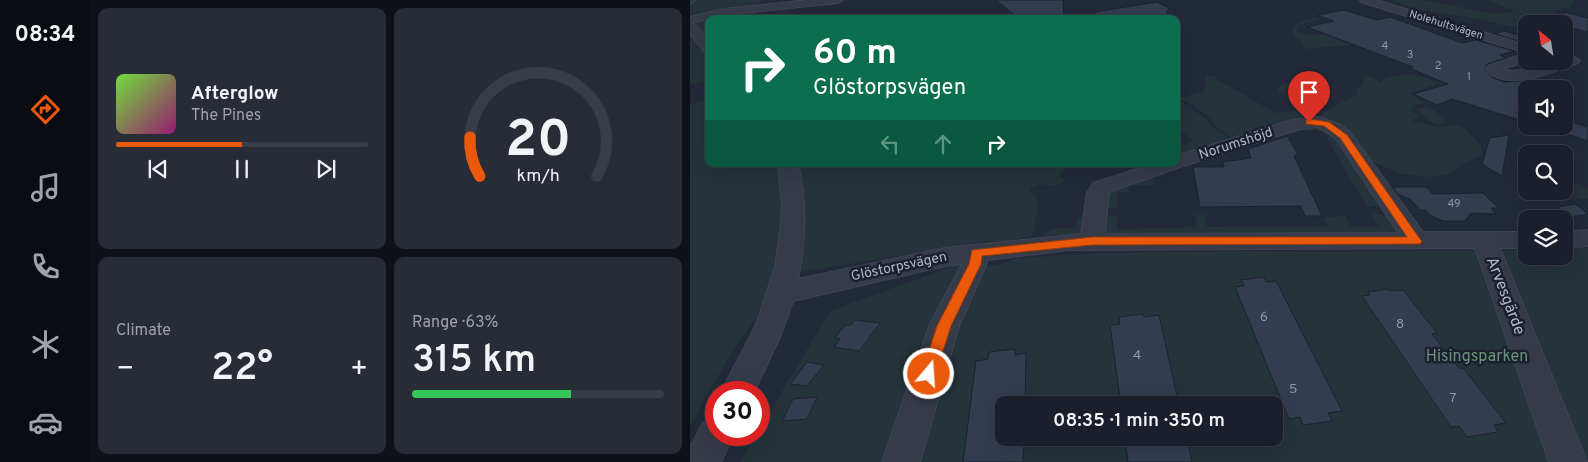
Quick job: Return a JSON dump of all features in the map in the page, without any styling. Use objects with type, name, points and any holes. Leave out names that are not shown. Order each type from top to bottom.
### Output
[{"type":"street","points":[[728,15],[838,0]]},
{"type":"street","name":"Nolehultsvägen","points":[[1365,0],[1518,49]]},
{"type":"street","name":"Nolehultsvägen","points":[[1372,0],[1518,49]]},
{"type":"street","points":[[705,18],[691,20],[705,42]]},
{"type":"street","points":[[1518,56],[1493,69],[1506,75],[1521,76],[1538,70]]},
{"type":"street","points":[[1573,62],[1588,66]]},
{"type":"street","name":"Norumshöjd","points":[[1180,161],[1298,124],[1309,122],[1326,124],[1344,136],[1416,241]]},
{"type":"street","points":[[743,381],[769,328],[782,293],[788,263],[792,222],[792,181],[789,167]]},
{"type":"street","points":[[1092,241],[1098,193],[1101,188],[1163,167]]},
{"type":"street","points":[[1573,239],[1588,238]]},
{"type":"street","name":"Glöstorpsvägen","points":[[782,293],[920,262],[976,253],[1092,241],[1518,240]]},
{"type":"street","name":"Arvesgärde","points":[[1486,241],[1490,257],[1568,462]]},
{"type":"street","points":[[901,462],[944,326],[975,264],[976,253]]},
{"type":"street","points":[[702,462],[710,446]]},
{"type":"green space","points":[[690,0],[761,0],[756,5],[755,15],[705,15],[705,81],[690,84]]},
{"type":"green space","points":[[1393,0],[1424,0],[1494,14],[1514,12],[1487,0],[1574,0],[1571,7],[1557,11],[1557,15],[1518,15],[1518,27],[1407,6]]},
{"type":"green space","points":[[1317,18],[1321,19],[1298,25],[1296,31],[1306,35],[1325,34],[1352,45],[1305,49],[1302,43],[1293,35],[1292,29],[1299,22]]},
{"type":"green space","points":[[1405,74],[1418,75],[1437,84],[1411,93],[1447,120],[1444,124],[1439,125],[1429,121],[1417,109],[1427,107],[1423,104],[1412,105],[1415,107],[1411,110],[1419,116],[1412,121],[1440,127],[1452,124],[1465,128],[1481,146],[1483,154],[1463,164],[1450,174],[1427,177],[1401,174],[1367,159],[1343,130],[1320,116],[1327,110],[1357,94],[1356,90],[1362,85],[1363,77],[1371,76],[1380,82],[1386,78]]},
{"type":"green space","points":[[1214,75],[1218,77],[1216,79],[1276,113],[1301,109],[1310,116],[1232,138],[1214,125],[1212,119],[1180,98],[1204,92],[1206,77]]},
{"type":"green space","points":[[1285,83],[1304,85],[1315,90],[1293,90],[1290,92],[1296,95],[1284,96],[1279,92],[1278,87]]},
{"type":"green space","points":[[705,100],[705,167],[1063,167],[1064,169],[1059,175],[1066,181],[1055,186],[1038,185],[1030,191],[1037,198],[1038,209],[1032,236],[1009,241],[988,241],[771,277],[756,318],[732,352],[716,381],[705,381],[705,400],[690,426],[690,104]]},
{"type":"green space","points":[[1180,101],[1207,119],[1211,126],[1229,139],[1228,141],[1180,155],[1180,145],[1192,142],[1193,140],[1180,130]]},
{"type":"green space","points":[[1303,127],[1321,128],[1335,135],[1379,205],[1367,207],[1323,131],[1303,131]]},
{"type":"green space","points":[[1162,172],[1166,175],[1153,177],[1154,185],[1129,185],[1129,192],[1117,192],[1118,208],[1105,208],[1106,192]]},
{"type":"green space","points":[[1573,183],[1580,184],[1588,189],[1588,199],[1579,199],[1573,195]]},
{"type":"green space","points":[[1376,213],[1387,216],[1395,227],[1393,231],[1387,233],[1117,235],[1105,230],[1106,217],[1117,216],[1117,229],[1196,227],[1195,215],[1205,215],[1207,227],[1327,226],[1324,217],[1345,216],[1351,227],[1379,227],[1372,214]]},
{"type":"green space","points":[[1078,217],[1084,218],[1083,230],[1078,235],[1041,236],[1054,228],[1076,228]]},
{"type":"green space","name":"Hisingsparken","points":[[1588,248],[1588,462],[740,462],[749,446],[770,446],[770,412],[830,311],[953,266],[1002,265],[1016,258],[1106,253],[1518,250],[1518,265],[1573,265],[1573,249]]},
{"type":"building","points":[[996,0],[1063,0],[1064,15],[1014,15]]},
{"type":"building","points":[[1157,2],[1169,8],[1166,15],[1095,15],[1095,12]]},
{"type":"building","points":[[1344,10],[1377,20],[1390,17],[1462,43],[1476,40],[1514,51],[1500,55],[1506,58],[1487,64],[1485,70],[1493,78],[1504,82],[1518,81],[1518,120],[1452,99],[1437,105],[1413,94],[1448,84],[1409,68],[1413,67],[1307,27],[1334,21],[1317,15]]},
{"type":"building","points":[[1564,12],[1588,18],[1588,32],[1573,28],[1573,15],[1564,15]]},
{"type":"building","points":[[1503,31],[1518,35],[1518,41],[1495,34]]},
{"type":"building","points":[[1573,123],[1588,127],[1588,141],[1570,135],[1573,135]]},
{"type":"building","points":[[1509,135],[1502,176],[1482,164],[1490,138]]},
{"type":"building","points":[[1287,136],[1298,155],[1294,156],[1322,216],[1305,216],[1301,206],[1200,207],[1193,167],[1224,167],[1223,162],[1251,158],[1248,149]]},
{"type":"building","points":[[1393,187],[1427,187],[1432,194],[1483,193],[1498,208],[1491,208],[1496,214],[1471,213],[1465,221],[1443,221],[1430,215],[1426,210],[1420,210],[1410,199],[1397,194]]},
{"type":"building","points":[[1575,204],[1588,214],[1573,217],[1573,210],[1561,210],[1557,207]]},
{"type":"building","points":[[1264,277],[1266,282],[1276,281],[1342,411],[1328,413],[1332,421],[1303,425],[1300,417],[1289,419],[1283,404],[1283,396],[1280,396],[1235,287],[1244,286],[1241,280]]},
{"type":"building","points":[[1388,289],[1390,291],[1403,290],[1437,333],[1432,334],[1459,368],[1463,368],[1506,423],[1494,425],[1498,432],[1467,437],[1459,426],[1451,427],[1362,296],[1370,295],[1368,292]]},
{"type":"building","points":[[1143,314],[1144,317],[1159,315],[1177,396],[1120,396],[1110,325],[1120,324],[1119,317]]},
{"type":"building","points":[[855,320],[880,323],[859,351],[834,347],[840,339],[835,338],[845,325],[851,325]]},
{"type":"building","points":[[1015,349],[1015,355],[1026,353],[1025,396],[995,396],[995,446],[1024,446],[1023,462],[963,462],[976,361],[988,359],[989,352]]},
{"type":"building","points":[[807,362],[824,365],[807,386],[790,384]]},
{"type":"building","points":[[817,397],[807,419],[782,421],[793,399]]},
{"type":"building","points":[[1126,446],[1189,446],[1192,462],[1128,462]]},
{"type":"route","points":[[929,374],[944,326],[975,264],[976,253],[1092,241],[1416,241],[1344,136],[1326,124],[1309,122]]}]
